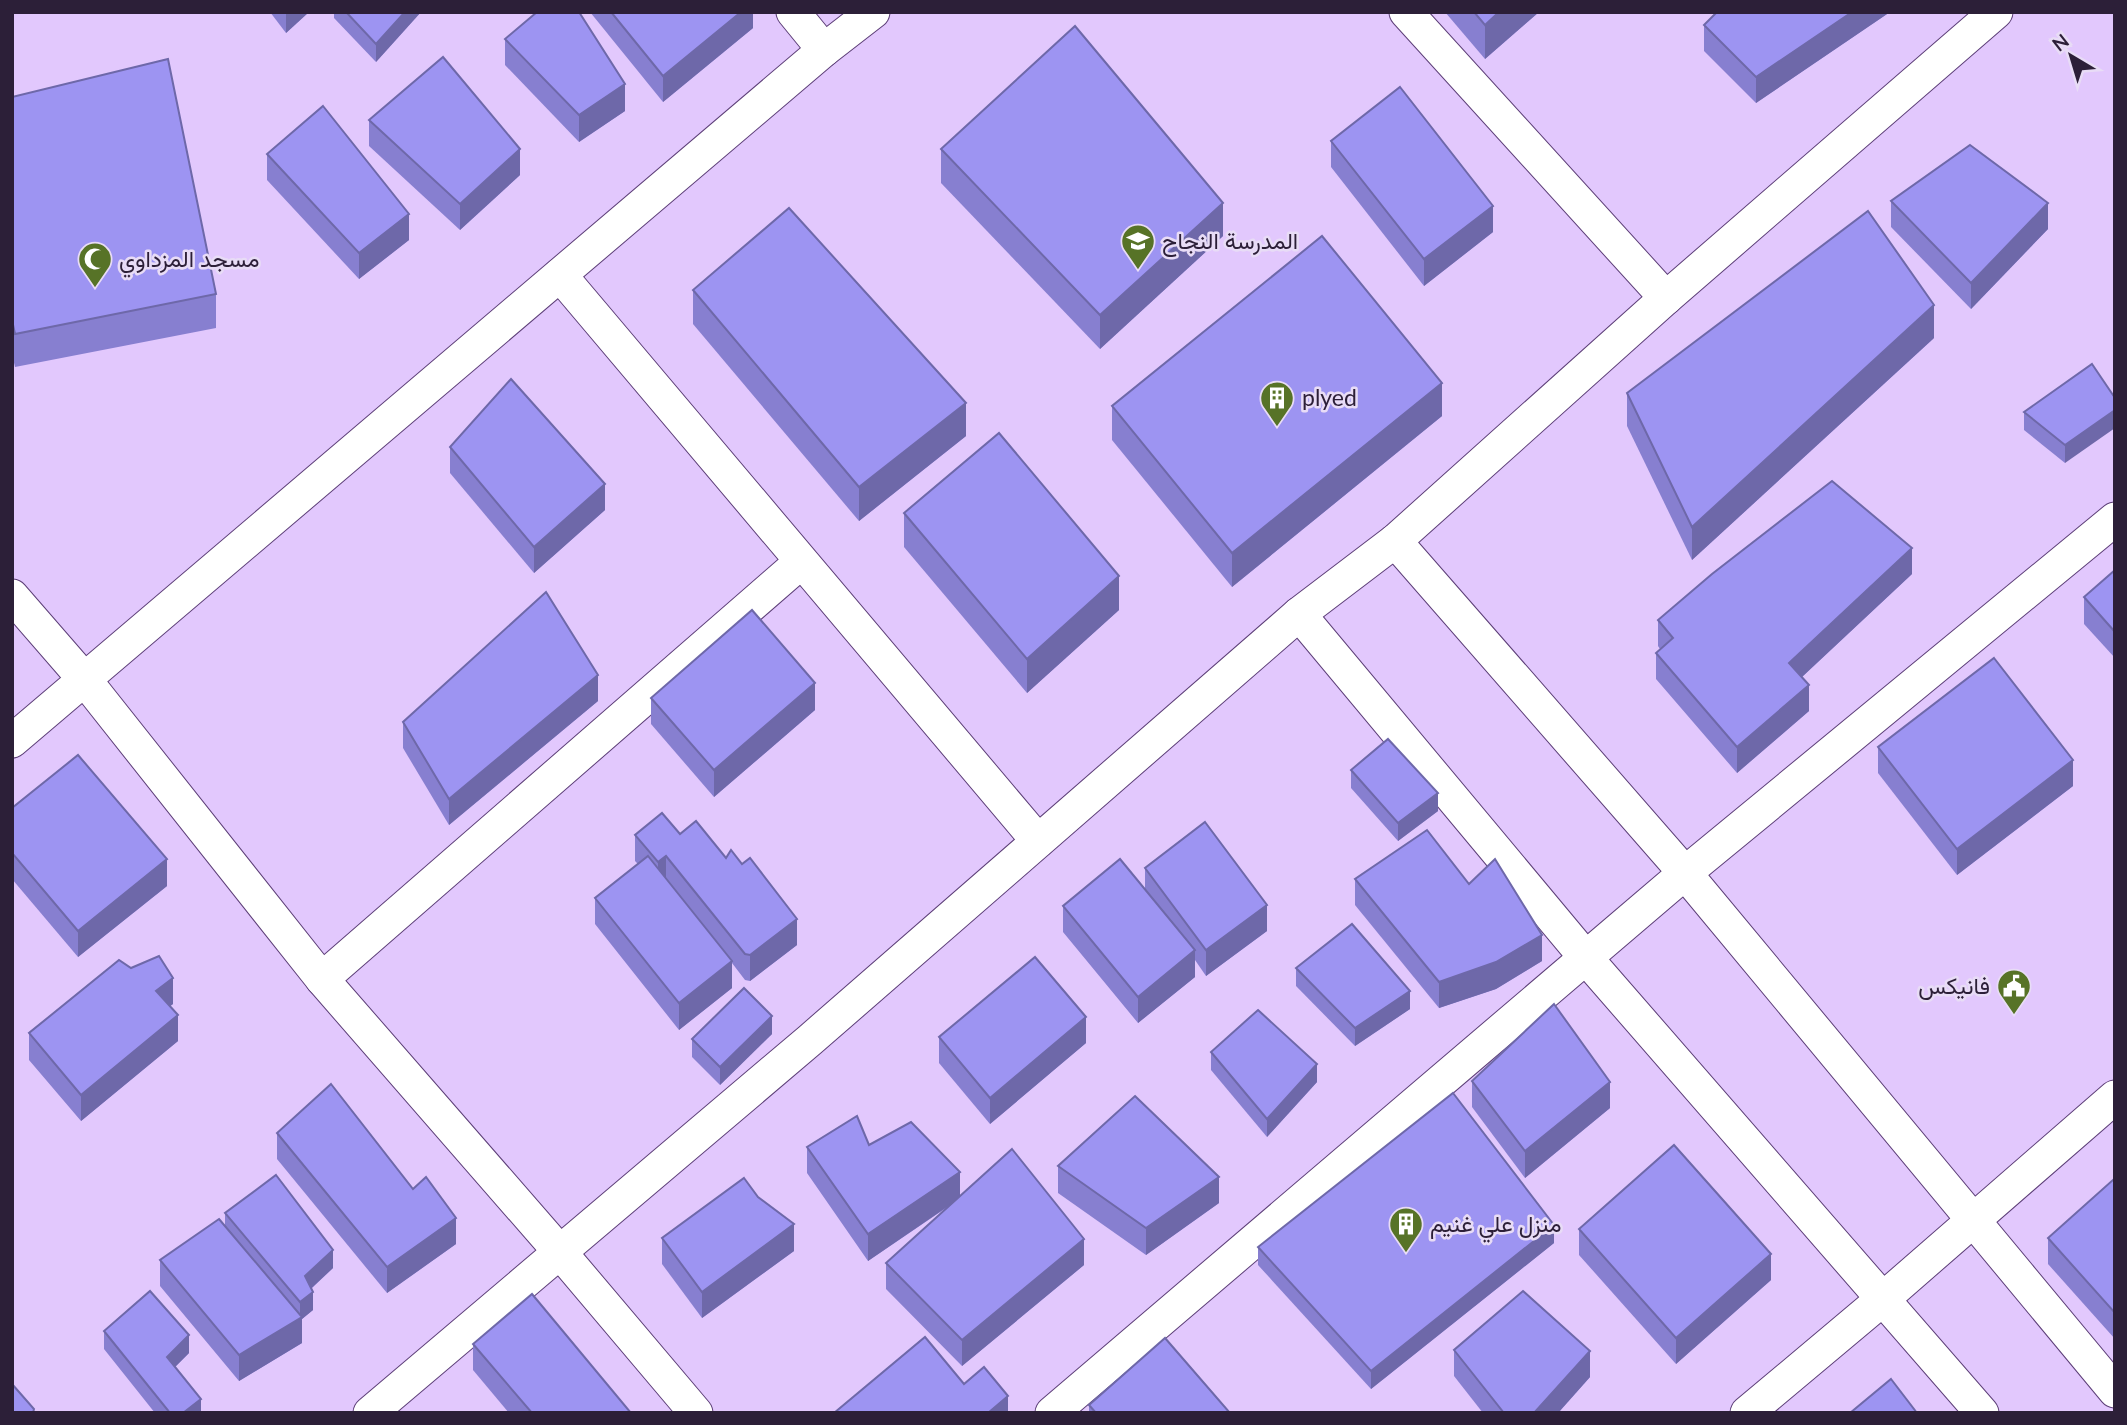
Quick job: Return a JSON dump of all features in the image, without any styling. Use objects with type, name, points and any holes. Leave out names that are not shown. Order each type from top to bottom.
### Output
[{"type":"street","points":[[793,12],[824,50]]},
{"type":"street","points":[[12,741],[322,475],[824,50],[873,12]]},
{"type":"street","points":[[1406,12],[1666,298]]},
{"type":"street","points":[[370,1413],[810,1040],[1299,614],[1395,541],[1666,298],[1996,12]]},
{"type":"street","points":[[560,275],[1038,841]]},
{"type":"street","points":[[1052,1413],[1685,873],[2115,519]]},
{"type":"street","points":[[1395,541],[1685,873],[2115,1391]]},
{"type":"street","points":[[322,979],[801,562]]},
{"type":"street","points":[[12,597],[85,680],[322,979],[696,1413]]},
{"type":"street","points":[[1299,614],[1586,958],[1982,1413]]},
{"type":"street","points":[[1747,1413],[2115,1097]]},
{"type":"building","points":[[346,12],[405,12],[376,44]]},
{"type":"building","points":[[537,12],[579,12],[625,84],[579,115],[505,39]]},
{"type":"building","points":[[611,12],[741,12],[663,76]]},
{"type":"building","points":[[1474,12],[1499,12],[1485,25]]},
{"type":"building","points":[[1717,12],[1852,12],[1756,77],[1704,25]]},
{"type":"building","points":[[1075,26],[1223,203],[1100,315],[941,149]]},
{"type":"building","points":[[443,57],[520,149],[460,204],[369,120]]},
{"type":"building","points":[[168,59],[216,294],[15,334],[12,320],[12,97]]},
{"type":"building","points":[[1400,87],[1493,206],[1424,259],[1331,141]]},
{"type":"building","points":[[323,106],[409,214],[359,253],[267,154]]},
{"type":"building","points":[[1970,145],[2048,203],[1971,283],[1891,201]]},
{"type":"building","points":[[789,208],[966,403],[859,487],[693,290]]},
{"type":"building","points":[[1868,211],[1934,305],[1692,527],[1627,393]]},
{"type":"building","name":"plyed","points":[[1322,236],[1442,383],[1232,553],[1112,406]]},
{"type":"building","points":[[2092,364],[2115,398],[2115,410],[2065,445],[2024,412]]},
{"type":"building","points":[[511,379],[605,484],[534,547],[450,447]]},
{"type":"building","points":[[999,433],[1119,576],[1027,659],[904,513]]},
{"type":"building","points":[[1832,481],[1912,548],[1789,663],[1809,685],[1737,747],[1656,653],[1673,638],[1658,620],[1712,574]]},
{"type":"building","points":[[2115,570],[2115,632],[2084,597]]},
{"type":"building","points":[[546,592],[598,675],[449,799],[403,722]]},
{"type":"building","points":[[752,610],[815,683],[714,770],[651,698]]},
{"type":"building","points":[[1994,658],[2073,760],[1957,849],[1878,747]]},
{"type":"building","points":[[1388,739],[1438,793],[1398,823],[1351,770]]},
{"type":"building","points":[[78,755],[167,859],[78,931],[12,853],[12,808]]},
{"type":"building","points":[[662,813],[680,834],[696,821],[726,858],[731,850],[742,864],[750,858],[797,919],[750,955],[745,954],[666,856],[658,862],[635,835]]},
{"type":"building","points":[[1205,822],[1267,905],[1206,950],[1145,868]]},
{"type":"building","points":[[1427,830],[1469,884],[1495,859],[1542,935],[1496,962],[1439,982],[1355,879]]},
{"type":"building","points":[[648,856],[732,961],[679,1003],[595,898]]},
{"type":"building","points":[[1120,859],[1195,950],[1138,997],[1063,906]]},
{"type":"building","points":[[1352,924],[1410,991],[1355,1028],[1296,968]]},
{"type":"building","points":[[159,956],[173,978],[156,991],[178,1015],[81,1095],[29,1033],[119,960],[131,968]]},
{"type":"building","points":[[1035,957],[1086,1017],[990,1098],[939,1037]]},
{"type":"building","points":[[744,988],[772,1016],[720,1067],[692,1039]]},
{"type":"building","points":[[1554,1004],[1610,1082],[1525,1151],[1472,1081]]},
{"type":"building","points":[[1258,1010],[1317,1064],[1267,1119],[1211,1052]]},
{"type":"building","points":[[331,1084],[413,1189],[426,1177],[456,1218],[387,1267],[277,1133]]},
{"type":"building","name":"منزل علي غنيم","points":[[1453,1093],[1554,1225],[1371,1371],[1258,1247]]},
{"type":"building","points":[[1135,1096],[1219,1177],[1146,1228],[1058,1166]]},
{"type":"building","points":[[857,1116],[869,1145],[911,1122],[960,1172],[868,1234],[807,1147]]},
{"type":"building","points":[[1674,1145],[1771,1254],[1676,1338],[1579,1229]]},
{"type":"building","points":[[1012,1149],[1084,1239],[962,1340],[886,1263]]},
{"type":"building","points":[[276,1175],[333,1250],[305,1276],[313,1292],[300,1302],[225,1213]]},
{"type":"building","points":[[744,1178],[758,1197],[794,1224],[702,1292],[662,1238]]},
{"type":"building","points":[[2114,1179],[2115,1181],[2115,1313],[2048,1238]]},
{"type":"building","points":[[219,1219],[302,1317],[239,1355],[160,1260]]},
{"type":"building","points":[[150,1291],[189,1335],[167,1357],[201,1399],[183,1413],[170,1413],[104,1331]]},
{"type":"building","points":[[1523,1291],[1590,1351],[1534,1413],[1504,1413],[1454,1350]]},
{"type":"building","points":[[532,1294],[631,1413],[532,1413],[473,1344]]},
{"type":"building","points":[[925,1337],[964,1384],[984,1367],[1008,1396],[988,1413],[834,1413]]},
{"type":"building","points":[[1165,1338],[1230,1413],[1096,1413],[1089,1405]]},
{"type":"building","points":[[1891,1379],[1917,1413],[1850,1413]]},
{"type":"building","points":[[12,1384],[34,1409],[33,1413],[12,1413]]},
{"type":"place","name":"المدرسة النجاح","points":[[1138,271]]},
{"type":"place","name":"مسجد المزداوي","points":[[95,289]]},
{"type":"place","name":"plyed","points":[[1277,428]]},
{"type":"place","name":"فانيكس","points":[[2014,1016]]},
{"type":"place","name":"منزل علي غنيم","points":[[1406,1254]]}]
